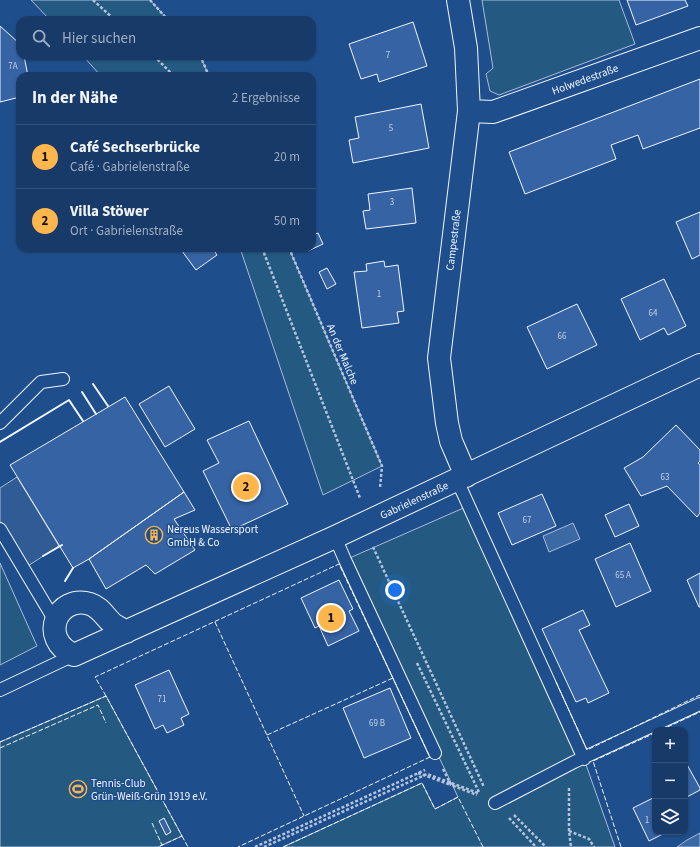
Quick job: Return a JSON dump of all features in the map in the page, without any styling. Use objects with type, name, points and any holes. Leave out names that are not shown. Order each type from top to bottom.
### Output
[{"type":"street","name":"Campestraße","points":[[458,0],[466,48],[469,111],[440,358],[447,423],[461,478]]},
{"type":"street","name":"Holwedestraße","points":[[469,111],[493,112],[700,38]]},
{"type":"street","name":"Gabrielenstraße","points":[[74,655],[335,537],[700,365]]},
{"type":"street","points":[[74,655],[66,652],[60,646],[56,640],[54,627],[55,621],[59,614],[65,608],[73,604],[82,603],[96,607],[113,624],[126,632]]},
{"type":"lane","points":[[0,423],[41,382],[63,379]]},
{"type":"lane","points":[[461,478],[576,762]]},
{"type":"lane","points":[[0,529],[55,621]]},
{"type":"lane","points":[[335,537],[344,560],[438,758]]},
{"type":"lane","name":"Gabrielenstraße","points":[[0,690],[74,655]]},
{"type":"lane","points":[[494,800],[700,704]]},
{"type":"path","points":[[94,0],[111,16]]},
{"type":"path","points":[[150,0],[164,16]]},
{"type":"path","points":[[158,60],[170,72]]},
{"type":"path","points":[[202,60],[207,72]]},
{"type":"path","points":[[264,252],[361,500]]},
{"type":"path","name":"An der Malche","points":[[291,252],[382,466]]},
{"type":"path","points":[[376,518],[373,548],[494,800],[536,847]]},
{"type":"path","points":[[415,659],[480,793]]},
{"type":"path","points":[[254,847],[418,773],[438,758],[450,784],[494,800]]},
{"type":"path","points":[[571,847],[569,831],[576,762]]},
{"type":"path","points":[[418,773],[480,793],[494,800],[546,847]]},
{"type":"path","points":[[264,847],[424,776]]},
{"type":"path","points":[[569,831],[589,839],[594,847]]},
{"type":"shaded area","points":[[31,0],[150,0],[164,16],[46,16]]},
{"type":"shaded area","points":[[482,0],[619,0],[635,44],[499,95],[490,91],[486,74],[493,68]]},
{"type":"shaded area","points":[[87,60],[202,60],[207,72],[97,72]]},
{"type":"shaded area","points":[[241,252],[291,252],[382,466],[323,495]]},
{"type":"shaded area","points":[[17,477],[59,546],[23,569],[0,529],[0,488]]},
{"type":"shaded area","points":[[468,506],[584,759],[615,847],[283,847],[422,783],[435,809],[458,797],[345,560]]},
{"type":"shaded area","points":[[573,523],[580,539],[549,552],[543,536]]},
{"type":"shaded area","points":[[0,563],[37,646],[0,665]]},
{"type":"shaded area","name":"Tennis-Club Grün-Weiß-Grün 1919 e.V.","points":[[106,696],[182,836],[158,847],[0,847],[0,742]]},
{"type":"shaded area","points":[[700,833],[700,847],[677,847],[687,840]]},
{"type":"building","points":[[627,0],[685,0],[688,6],[636,25]]},
{"type":"building","points":[[413,22],[427,66],[379,82],[377,74],[361,79],[349,44]]},
{"type":"building","points":[[0,26],[16,40],[16,60],[25,60],[27,72],[16,72],[16,98],[0,102]]},
{"type":"building","points":[[700,79],[700,128],[643,149],[638,135],[611,145],[616,159],[525,194],[509,152]]},
{"type":"building","points":[[421,104],[429,148],[353,163],[349,140],[359,138],[355,117]]},
{"type":"building","points":[[412,188],[416,223],[366,229],[363,211],[370,210],[368,194]]},
{"type":"building","points":[[700,212],[700,255],[692,259],[676,222]]},
{"type":"building","points":[[318,233],[323,244],[316,247],[316,234]]},
{"type":"building","points":[[183,252],[215,252],[217,255],[196,270]]},
{"type":"building","points":[[384,261],[385,267],[398,265],[404,311],[397,312],[399,323],[362,328],[354,272],[367,271],[366,264]]},
{"type":"building","points":[[327,268],[336,284],[327,289],[319,272]]},
{"type":"building","points":[[664,279],[686,326],[668,335],[664,328],[640,340],[621,299]]},
{"type":"building","points":[[577,304],[597,345],[547,369],[527,327]]},
{"type":"building","points":[[169,386],[195,429],[165,447],[139,404]]},
{"type":"building","points":[[125,397],[184,492],[89,559],[73,568],[10,465]]},
{"type":"building","points":[[249,421],[288,504],[232,530],[203,471],[219,463],[207,440]]},
{"type":"building","points":[[676,425],[700,450],[700,461],[698,463],[700,465],[700,513],[697,517],[667,486],[641,496],[624,468],[643,457]]},
{"type":"building","name":"Nereus Wassersport GmbH & Co","points":[[184,492],[195,510],[174,519],[195,550],[155,574],[146,565],[106,589],[89,559]]},
{"type":"building","points":[[542,494],[556,526],[512,545],[498,513]]},
{"type":"building","points":[[629,504],[639,526],[615,537],[605,515]]},
{"type":"building","points":[[630,543],[651,591],[616,607],[595,559]]},
{"type":"building","points":[[700,573],[700,607],[699,607],[687,580]]},
{"type":"building","points":[[339,580],[353,609],[349,611],[359,631],[328,646],[319,626],[315,628],[301,598]]},
{"type":"building","points":[[583,610],[590,625],[579,630],[609,693],[588,703],[586,698],[576,702],[542,629]]},
{"type":"building","points":[[169,670],[189,714],[181,718],[184,725],[167,733],[163,725],[155,729],[135,685]]},
{"type":"building","points":[[390,688],[411,738],[364,758],[343,708]]},
{"type":"building","points":[[688,766],[700,788],[700,790],[688,796]]},
{"type":"building","points":[[652,798],[652,835],[661,835],[649,841],[633,808]]},
{"type":"building","points":[[164,818],[171,832],[166,835],[159,821]]},
{"type":"fence","points":[[106,696],[95,677],[339,564],[430,757],[238,847]]},
{"type":"fence","points":[[215,622],[304,816]]},
{"type":"fence","points":[[267,735],[393,678]]},
{"type":"fence","points":[[556,682],[587,750],[700,695]]},
{"type":"fence","points":[[0,742],[106,696],[182,836],[158,847]]},
{"type":"fence","points":[[0,748],[98,705],[106,723]]},
{"type":"fence","points":[[668,727],[700,712]]},
{"type":"fence","points":[[621,847],[593,761],[652,734]]},
{"type":"fence","points":[[283,847],[422,783],[435,809],[458,797],[483,847]]},
{"type":"fence","points":[[152,823],[162,845]]},
{"type":"fence","points":[[182,836],[188,847]]},
{"type":"wall","points":[[93,384],[108,406]]},
{"type":"wall","points":[[82,392],[96,414]]},
{"type":"wall","points":[[0,442],[69,400],[83,421]]},
{"type":"wall","points":[[43,556],[62,545]]},
{"type":"wall","points":[[65,581],[73,568]]},
{"type":"place","name":"Villa Stöwer","points":[[246,487]]},
{"type":"place","name":"Nereus Wassersport GmbH & Co","points":[[154,535]]},
{"type":"place","name":"Café Sechserbrücke","points":[[331,618]]},
{"type":"place","name":"Tennis-Club Grün-Weiß-Grün 1919 e.V.","points":[[78,789]]}]
